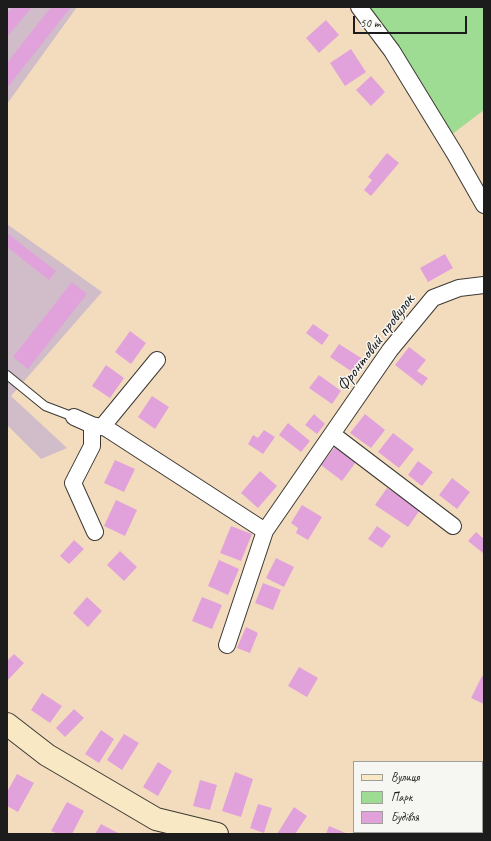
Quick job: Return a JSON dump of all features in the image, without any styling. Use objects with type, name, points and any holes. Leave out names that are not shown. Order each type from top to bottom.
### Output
[{"type":"street","points":[[359,7],[392,51],[455,154],[484,205]]},
{"type":"street","name":"Фронтовий провулок","points":[[227,645],[265,531],[390,350],[434,298],[460,288],[484,285]]},
{"type":"street","points":[[95,532],[73,483],[92,446],[97,426],[157,360]]},
{"type":"street","points":[[74,417],[106,428],[265,531]]},
{"type":"street","points":[[332,434],[453,526]]},
{"type":"street","points":[[7,724],[47,755],[156,819],[217,834]]},
{"type":"lane","points":[[7,375],[45,406],[74,417]]},
{"type":"shaded area","points":[[7,7],[77,7],[7,104]]},
{"type":"shaded area","points":[[7,224],[102,292],[11,396],[67,448],[41,459],[7,425]]},
{"type":"green space","points":[[367,7],[484,7],[484,110],[451,135]]},
{"type":"building","points":[[13,7],[32,7],[7,37],[7,14]]},
{"type":"building","points":[[51,7],[71,7],[7,88],[7,63]]},
{"type":"building","points":[[326,20],[339,35],[319,53],[306,38]]},
{"type":"building","points":[[351,49],[366,72],[345,86],[330,63]]},
{"type":"building","points":[[371,76],[385,92],[371,106],[356,90]]},
{"type":"building","points":[[387,153],[399,163],[371,196],[364,190],[372,180],[368,177]]},
{"type":"building","points":[[7,233],[56,271],[49,280],[7,247]]},
{"type":"building","points":[[445,254],[453,268],[428,282],[420,268]]},
{"type":"building","points":[[72,282],[87,294],[28,369],[13,357]]},
{"type":"building","points":[[313,324],[329,335],[322,345],[306,333]]},
{"type":"building","points":[[130,331],[146,343],[131,364],[115,352]]},
{"type":"building","points":[[339,344],[366,361],[357,375],[330,357]]},
{"type":"building","points":[[409,347],[426,360],[417,371],[428,378],[422,386],[395,365]]},
{"type":"building","points":[[106,365],[124,378],[110,398],[92,386]]},
{"type":"building","points":[[319,375],[341,391],[332,404],[309,388]]},
{"type":"building","points":[[152,396],[169,407],[155,429],[138,417]]},
{"type":"building","points":[[314,414],[325,424],[317,434],[305,425]]},
{"type":"building","points":[[365,414],[385,430],[371,448],[350,433]]},
{"type":"building","points":[[288,423],[310,441],[301,452],[279,435]]},
{"type":"building","points":[[264,430],[275,437],[263,454],[248,444],[253,435],[258,438]]},
{"type":"building","points":[[393,433],[414,449],[399,468],[378,452]]},
{"type":"building","points":[[335,447],[356,462],[342,481],[321,465]]},
{"type":"building","points":[[115,460],[135,469],[124,492],[104,483]]},
{"type":"building","points":[[418,461],[433,472],[422,486],[408,475]]},
{"type":"building","points":[[260,471],[277,486],[258,508],[241,493]]},
{"type":"building","points":[[452,478],[470,492],[457,509],[439,495]]},
{"type":"building","points":[[387,488],[420,510],[408,527],[375,505]]},
{"type":"building","points":[[116,500],[137,510],[125,536],[104,526]]},
{"type":"building","points":[[302,505],[322,517],[308,540],[296,533],[298,528],[291,523]]},
{"type":"building","points":[[231,526],[252,534],[241,561],[220,553]]},
{"type":"building","points":[[377,526],[391,536],[382,548],[368,539]]},
{"type":"building","points":[[476,532],[484,539],[483,553],[468,541]]},
{"type":"building","points":[[74,540],[84,549],[69,564],[60,556]]},
{"type":"building","points":[[120,551],[137,567],[124,581],[107,565]]},
{"type":"building","points":[[276,558],[294,567],[284,587],[266,578]]},
{"type":"building","points":[[219,560],[239,569],[228,595],[208,586]]},
{"type":"building","points":[[263,583],[281,590],[273,610],[255,603]]},
{"type":"building","points":[[87,597],[102,611],[88,627],[73,613]]},
{"type":"building","points":[[202,597],[222,605],[212,629],[192,621]]},
{"type":"building","points":[[246,627],[258,633],[250,653],[237,648]]},
{"type":"building","points":[[14,654],[24,663],[7,681],[7,661]]},
{"type":"building","points":[[299,667],[318,678],[307,697],[288,686]]},
{"type":"building","points":[[482,676],[484,677],[484,704],[471,698]]},
{"type":"building","points":[[42,693],[62,706],[50,723],[31,710]]},
{"type":"building","points":[[74,709],[84,718],[65,737],[56,728]]},
{"type":"building","points":[[101,730],[114,739],[99,763],[85,754]]},
{"type":"building","points":[[124,734],[139,743],[122,770],[107,760]]},
{"type":"building","points":[[158,762],[172,771],[158,796],[143,787]]},
{"type":"building","points":[[235,772],[253,779],[241,817],[222,811]]},
{"type":"building","points":[[17,774],[34,783],[18,812],[7,806],[7,792]]},
{"type":"building","points":[[200,780],[217,785],[210,810],[193,806]]},
{"type":"building","points":[[67,802],[84,811],[72,834],[58,834],[51,831]]},
{"type":"building","points":[[258,804],[272,808],[264,833],[250,828]]},
{"type":"building","points":[[294,807],[307,816],[295,834],[277,834]]},
{"type":"building","points":[[101,824],[118,833],[95,834]]},
{"type":"building","points":[[329,826],[348,834],[326,834]]}]
